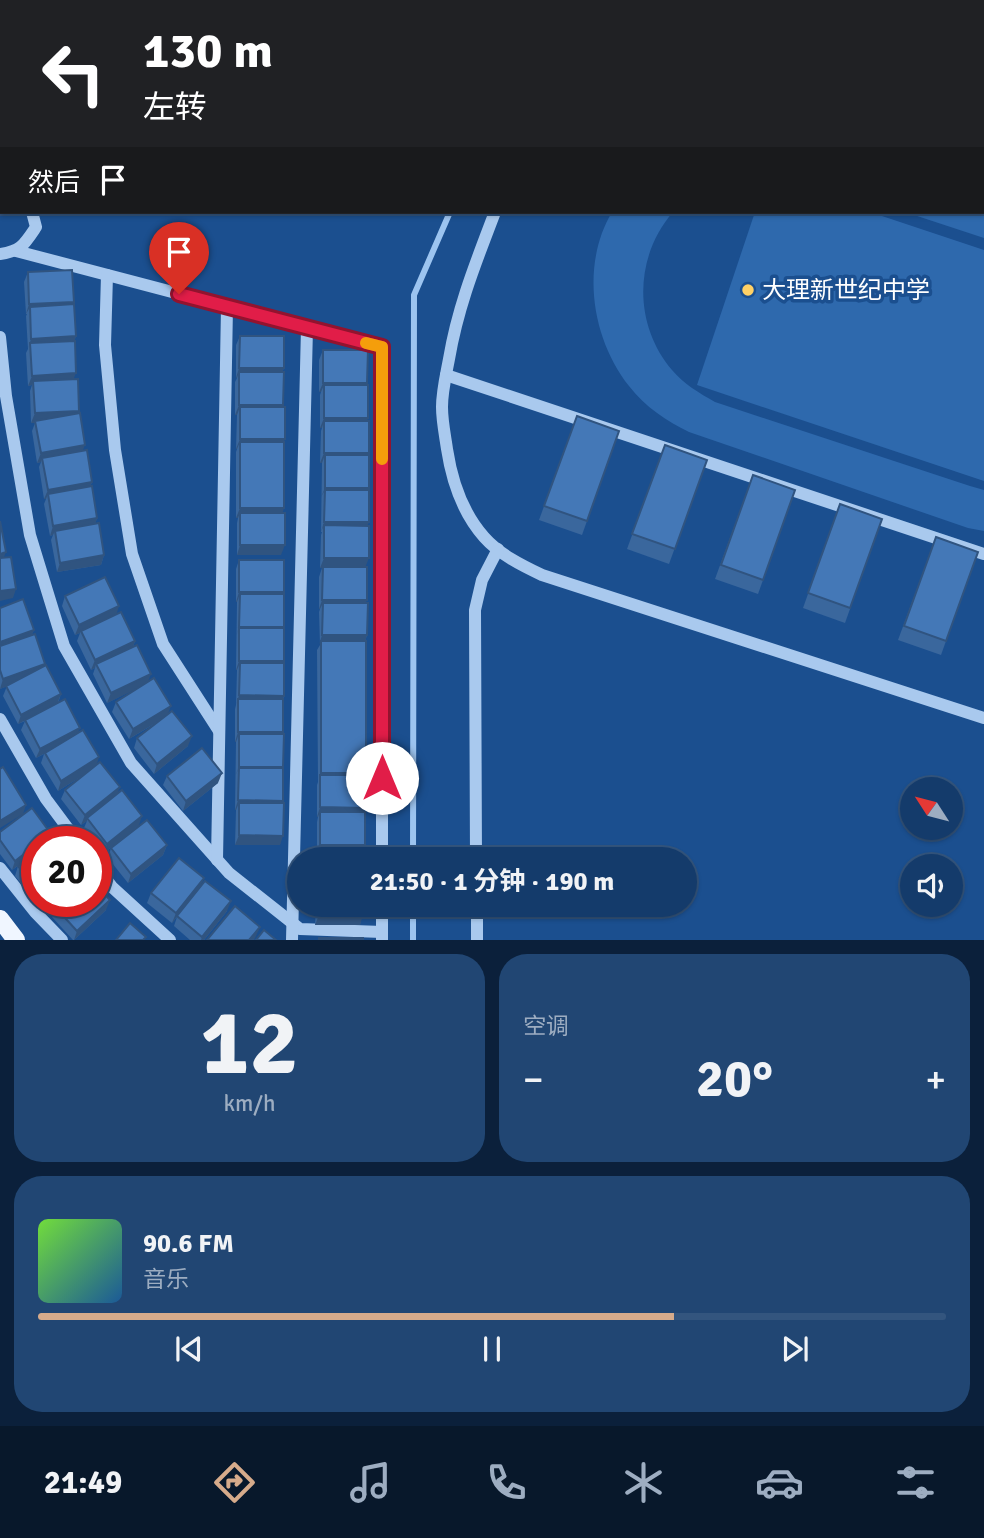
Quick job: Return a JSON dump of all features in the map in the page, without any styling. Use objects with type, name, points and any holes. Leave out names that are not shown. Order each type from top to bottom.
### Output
[{"type":"main road","points":[[0,919],[16,940]]},
{"type":"street","points":[[16,251],[36,227],[33,214]]},
{"type":"street","points":[[494,214],[468,282],[453,333],[442,406],[450,468],[457,494],[485,538],[522,565],[542,575],[984,718]]},
{"type":"street","points":[[0,254],[16,251],[382,347],[382,847]]},
{"type":"street","points":[[107,275],[105,345],[115,450],[132,554],[163,644],[219,732]]},
{"type":"street","points":[[217,860],[227,307]]},
{"type":"street","points":[[292,940],[307,328]]},
{"type":"street","points":[[0,337],[6,396],[30,535],[64,646],[131,763],[229,873],[300,929],[382,936],[382,917]]},
{"type":"street","points":[[446,375],[984,554]]},
{"type":"street","points":[[476,847],[475,610],[482,580],[498,549]]},
{"type":"street","points":[[0,719],[46,799],[66,826]]},
{"type":"street","points":[[0,868],[62,940]]},
{"type":"street","points":[[112,887],[170,940]]},
{"type":"street","points":[[477,917],[477,940]]},
{"type":"shaded area","points":[[611,214],[672,214],[651,249],[643,291],[650,332],[659,352],[682,380],[715,402],[984,490],[984,531],[968,528],[689,432],[649,407],[635,394],[616,367],[599,325],[594,278],[602,233]]},
{"type":"shaded area","points":[[754,214],[876,214],[984,250],[984,481],[697,385]]},
{"type":"shaded area","points":[[911,214],[984,214],[984,238]]},
{"type":"building","points":[[72,270],[74,302],[29,304],[28,272]]},
{"type":"building","points":[[74,304],[76,336],[31,339],[30,307]]},
{"type":"building","points":[[240,336],[284,336],[284,368],[239,368]]},
{"type":"building","points":[[75,341],[76,373],[32,376],[30,343]]},
{"type":"building","points":[[323,350],[368,350],[367,383],[323,383]]},
{"type":"building","points":[[239,372],[284,372],[283,405],[239,405]]},
{"type":"building","points":[[78,379],[79,411],[35,413],[33,381]]},
{"type":"building","points":[[324,385],[368,385],[368,418],[324,418]]},
{"type":"building","points":[[240,407],[285,407],[285,439],[240,439]]},
{"type":"building","points":[[80,413],[85,445],[41,453],[35,421]]},
{"type":"building","points":[[577,416],[619,431],[587,521],[544,506]]},
{"type":"building","points":[[324,421],[369,421],[369,453],[324,453]]},
{"type":"building","points":[[240,442],[284,442],[284,508],[240,508]]},
{"type":"building","points":[[665,445],[707,460],[675,549],[632,534]]},
{"type":"building","points":[[87,450],[92,482],[48,490],[42,458]]},
{"type":"building","points":[[325,455],[369,455],[369,488],[325,488]]},
{"type":"building","points":[[753,475],[795,490],[763,580],[721,565]]},
{"type":"building","points":[[92,486],[97,518],[53,526],[48,494]]},
{"type":"building","points":[[325,490],[369,490],[369,522],[324,522]]},
{"type":"building","points":[[840,504],[882,519],[850,608],[808,593]]},
{"type":"building","points":[[240,513],[285,513],[285,545],[240,545]]},
{"type":"building","points":[[0,521],[6,552],[0,554]]},
{"type":"building","points":[[99,523],[104,555],[60,563],[55,531]]},
{"type":"building","points":[[324,525],[369,526],[369,558],[324,558]]},
{"type":"building","points":[[936,537],[978,552],[946,641],[904,626]]},
{"type":"building","points":[[11,557],[16,589],[0,591],[0,558]]},
{"type":"building","points":[[239,560],[284,560],[284,592],[239,592]]},
{"type":"building","points":[[323,567],[367,567],[367,600],[322,600]]},
{"type":"building","points":[[105,577],[119,606],[79,625],[65,596]]},
{"type":"building","points":[[240,594],[284,594],[284,627],[239,627]]},
{"type":"building","points":[[23,599],[34,630],[0,642],[0,608]]},
{"type":"building","points":[[323,603],[368,603],[367,635],[322,635]]},
{"type":"building","points":[[121,612],[135,641],[95,660],[81,631]]},
{"type":"building","points":[[239,628],[284,628],[284,661],[239,661]]},
{"type":"building","points":[[35,634],[45,664],[3,679],[0,670],[0,646]]},
{"type":"building","points":[[321,641],[366,641],[366,773],[321,773]]},
{"type":"building","points":[[137,645],[151,674],[111,693],[96,664]]},
{"type":"building","points":[[240,663],[284,663],[284,696],[239,695]]},
{"type":"building","points":[[46,665],[61,694],[21,715],[6,686]]},
{"type":"building","points":[[154,678],[171,706],[133,729],[116,702]]},
{"type":"building","points":[[65,699],[80,728],[40,749],[25,720]]},
{"type":"building","points":[[238,699],[283,699],[283,732],[238,732]]},
{"type":"building","points":[[172,711],[192,736],[157,764],[137,738]]},
{"type":"building","points":[[83,730],[99,757],[61,781],[45,753]]},
{"type":"building","points":[[239,734],[284,734],[283,767],[239,767]]},
{"type":"building","points":[[202,748],[222,773],[186,801],[167,776]]},
{"type":"building","points":[[100,762],[120,787],[85,815],[65,790]]},
{"type":"building","points":[[3,767],[26,805],[0,821],[0,769]]},
{"type":"building","points":[[239,768],[283,768],[283,801],[238,800]]},
{"type":"building","points":[[320,775],[365,775],[365,808],[320,807]]},
{"type":"building","points":[[122,790],[142,816],[112,840],[112,826],[93,826],[87,818]]},
{"type":"building","points":[[239,803],[284,803],[283,836],[239,835]]},
{"type":"building","points":[[32,808],[45,826],[21,826],[21,856],[15,861],[0,840],[0,832]]},
{"type":"building","points":[[320,812],[365,812],[365,845],[320,845]]},
{"type":"building","points":[[147,820],[167,845],[131,874],[112,847]]},
{"type":"building","points":[[179,858],[204,878],[176,913],[151,893]]},
{"type":"building","points":[[205,881],[231,901],[202,937],[177,916]]},
{"type":"building","points":[[235,906],[260,927],[249,940],[207,940]]},
{"type":"building","points":[[64,917],[92,917],[77,931]]},
{"type":"building","points":[[130,923],[146,937],[143,940],[116,940]]},
{"type":"building","points":[[264,930],[276,940],[256,940]]},
{"type":"building","points":[[363,938],[363,940],[319,940]]},
{"type":"waterway","points":[[413,847],[414,295],[449,214]]},
{"type":"waterway","points":[[413,917],[413,940]]},
{"type":"slow traffic","points":[[366,343],[382,347],[382,459]]},
{"type":"place","name":"大理新世纪中学","points":[[748,290]]},
{"type":"route","points":[[179,294],[382,347],[382,778]]}]
